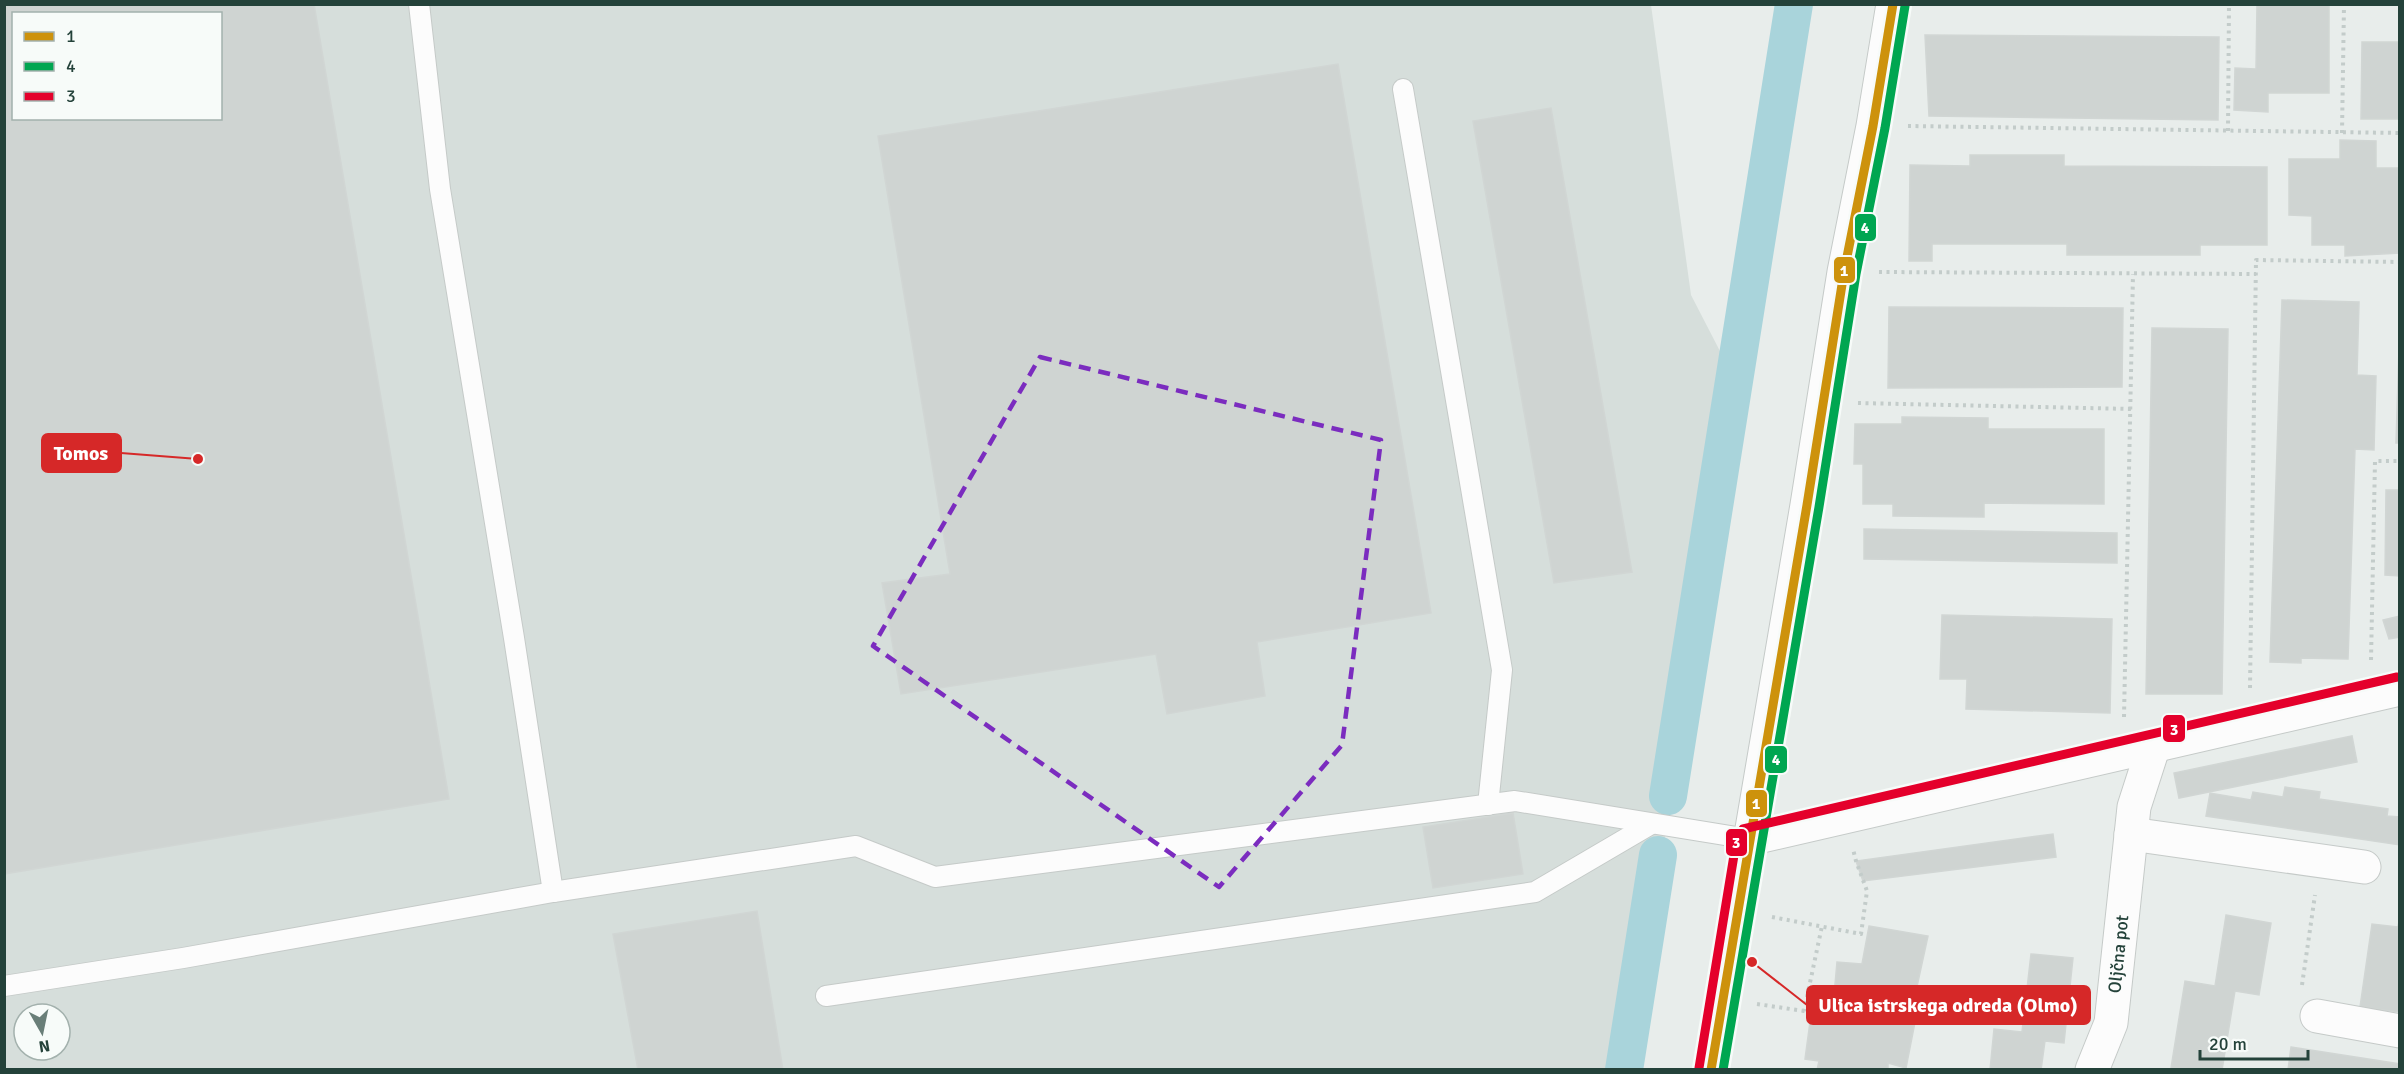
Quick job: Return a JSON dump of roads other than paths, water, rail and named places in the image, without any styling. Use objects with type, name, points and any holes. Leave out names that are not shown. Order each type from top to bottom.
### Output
[{"type":"street","points":[[1711,1070],[1844,272],[1873,126],[1893,4]]},
{"type":"street","points":[[1749,839],[2387,691]]},
{"type":"street","name":"Oljčna pot","points":[[2092,1070],[2111,1023],[2139,748]]},
{"type":"street","points":[[2131,834],[2364,867]]},
{"type":"street","points":[[2317,1016],[2400,1031]]},
{"type":"lane","points":[[419,4],[440,189],[514,638],[553,892]]},
{"type":"lane","points":[[1403,89],[1502,670],[1488,805]]},
{"type":"lane","points":[[4,986],[195,956],[553,892],[856,846],[934,878],[1515,801],[1749,839]]},
{"type":"lane","points":[[826,996],[1535,892],[1651,824]]},
{"type":"waterway","points":[[1668,796],[1794,4]]},
{"type":"waterway","points":[[1624,1070],[1658,855]]},
{"type":"place","name":"Tomos","points":[[198,459]]},
{"type":"place","name":"Ulica istrskega odreda (Olmo)","points":[[1752,962]]}]
